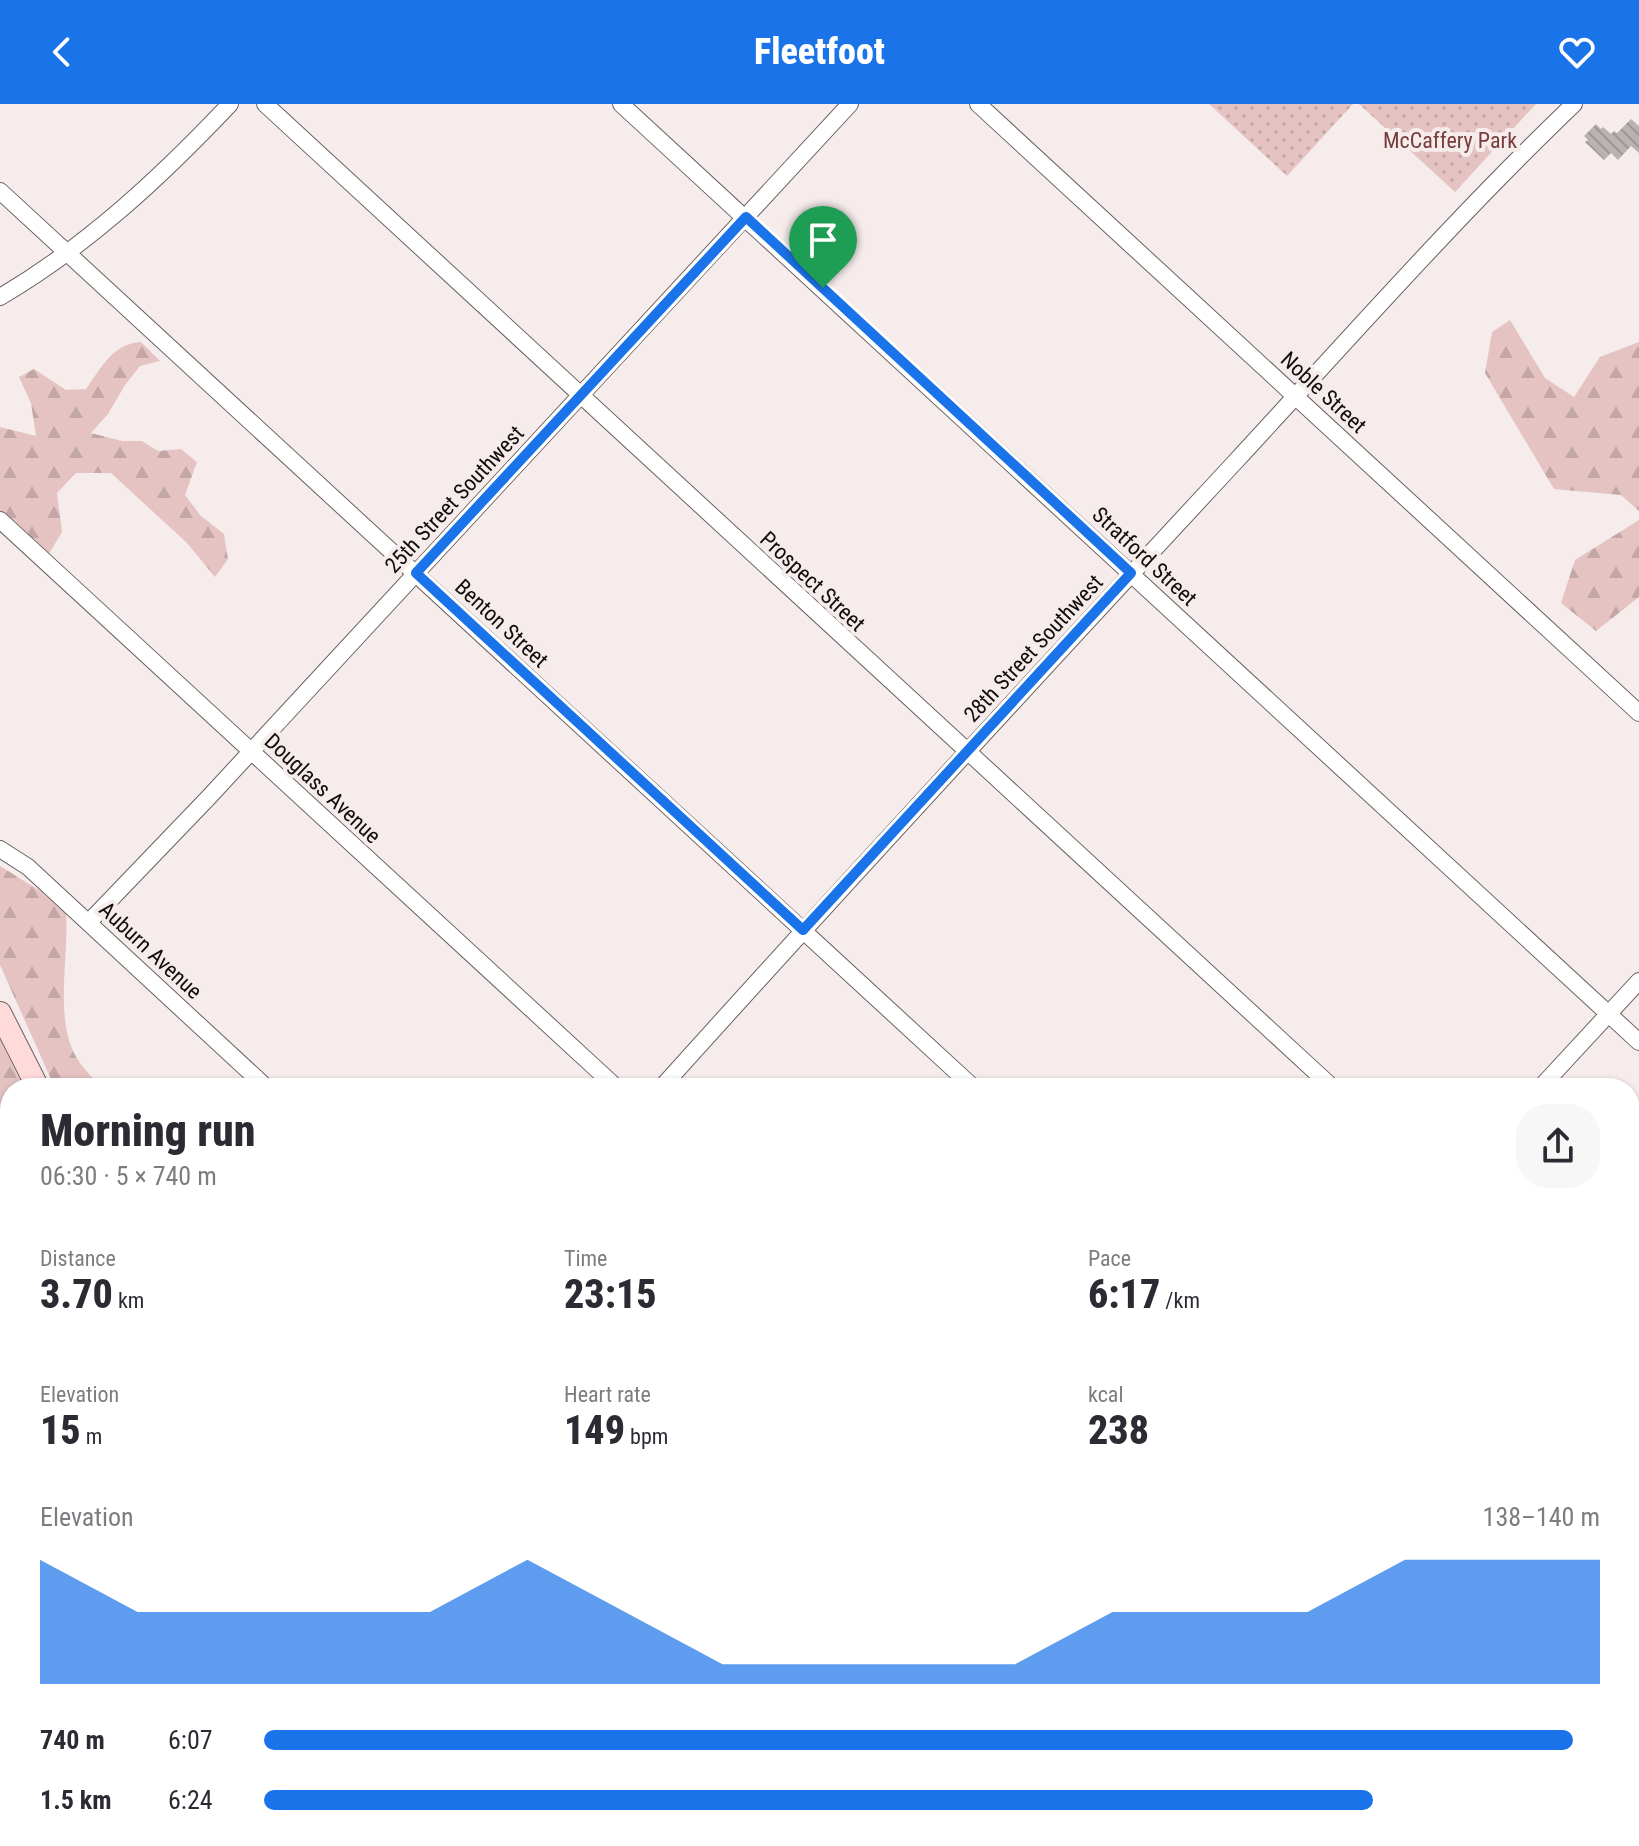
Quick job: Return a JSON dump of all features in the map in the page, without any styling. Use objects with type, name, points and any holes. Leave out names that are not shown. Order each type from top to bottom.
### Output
[{"type":"main road","points":[[0,1013],[33,1078]]},
{"type":"street","points":[[0,297],[67,253],[161,175],[230,104]]},
{"type":"street","name":"Prospect Street","points":[[265,104],[1322,1078]]},
{"type":"street","name":"Stratford Street","points":[[621,104],[1639,1042]]},
{"type":"street","name":"25th Street Southwest","points":[[89,922],[251,752],[850,104]]},
{"type":"street","name":"Noble Street","points":[[978,104],[1639,713]]},
{"type":"street","name":"28th Street Southwest","points":[[670,1078],[1131,573],[1520,156],[1574,104]]},
{"type":"street","name":"Benton Street","points":[[0,191],[963,1078]]},
{"type":"street","name":"Douglass Avenue","points":[[0,520],[606,1078]]},
{"type":"street","name":"Auburn Avenue","points":[[0,849],[28,867],[256,1078]]},
{"type":"street","points":[[1549,1078],[1639,981]]},
{"type":"green space","name":"McCaffery Park","points":[[1209,104],[1353,104],[1287,176]]},
{"type":"green space","name":"McCaffery Park","points":[[1359,104],[1536,104],[1455,192]]},
{"type":"green space","points":[[1510,320],[1545,378],[1574,397],[1600,357],[1639,342],[1639,511],[1621,495],[1554,489],[1485,373],[1492,332]]},
{"type":"green space","points":[[141,342],[160,361],[140,366],[108,414],[91,433],[122,441],[142,441],[158,451],[181,449],[197,462],[185,495],[201,516],[224,534],[228,559],[215,577],[187,543],[111,473],[76,473],[57,493],[62,532],[47,557],[0,512],[0,427],[36,436],[31,403],[19,377],[34,369],[66,390],[86,389],[115,352]]},
{"type":"green space","points":[[1639,520],[1639,597],[1596,631],[1561,603],[1575,560]]},
{"type":"green space","points":[[0,866],[40,891],[66,914],[65,1021],[74,1053],[93,1078],[51,1078],[0,965]]},
{"type":"green space","points":[[0,1040],[19,1078],[0,1078]]},
{"type":"building","points":[[1631,119],[1639,126],[1639,153],[1631,146],[1618,160],[1611,153],[1604,160],[1585,142],[1588,140],[1584,136],[1596,124],[1611,134],[1614,131],[1617,133]]},
{"type":"route","points":[[746,217],[823,288],[1131,573],[803,930],[416,573],[746,217]]}]
